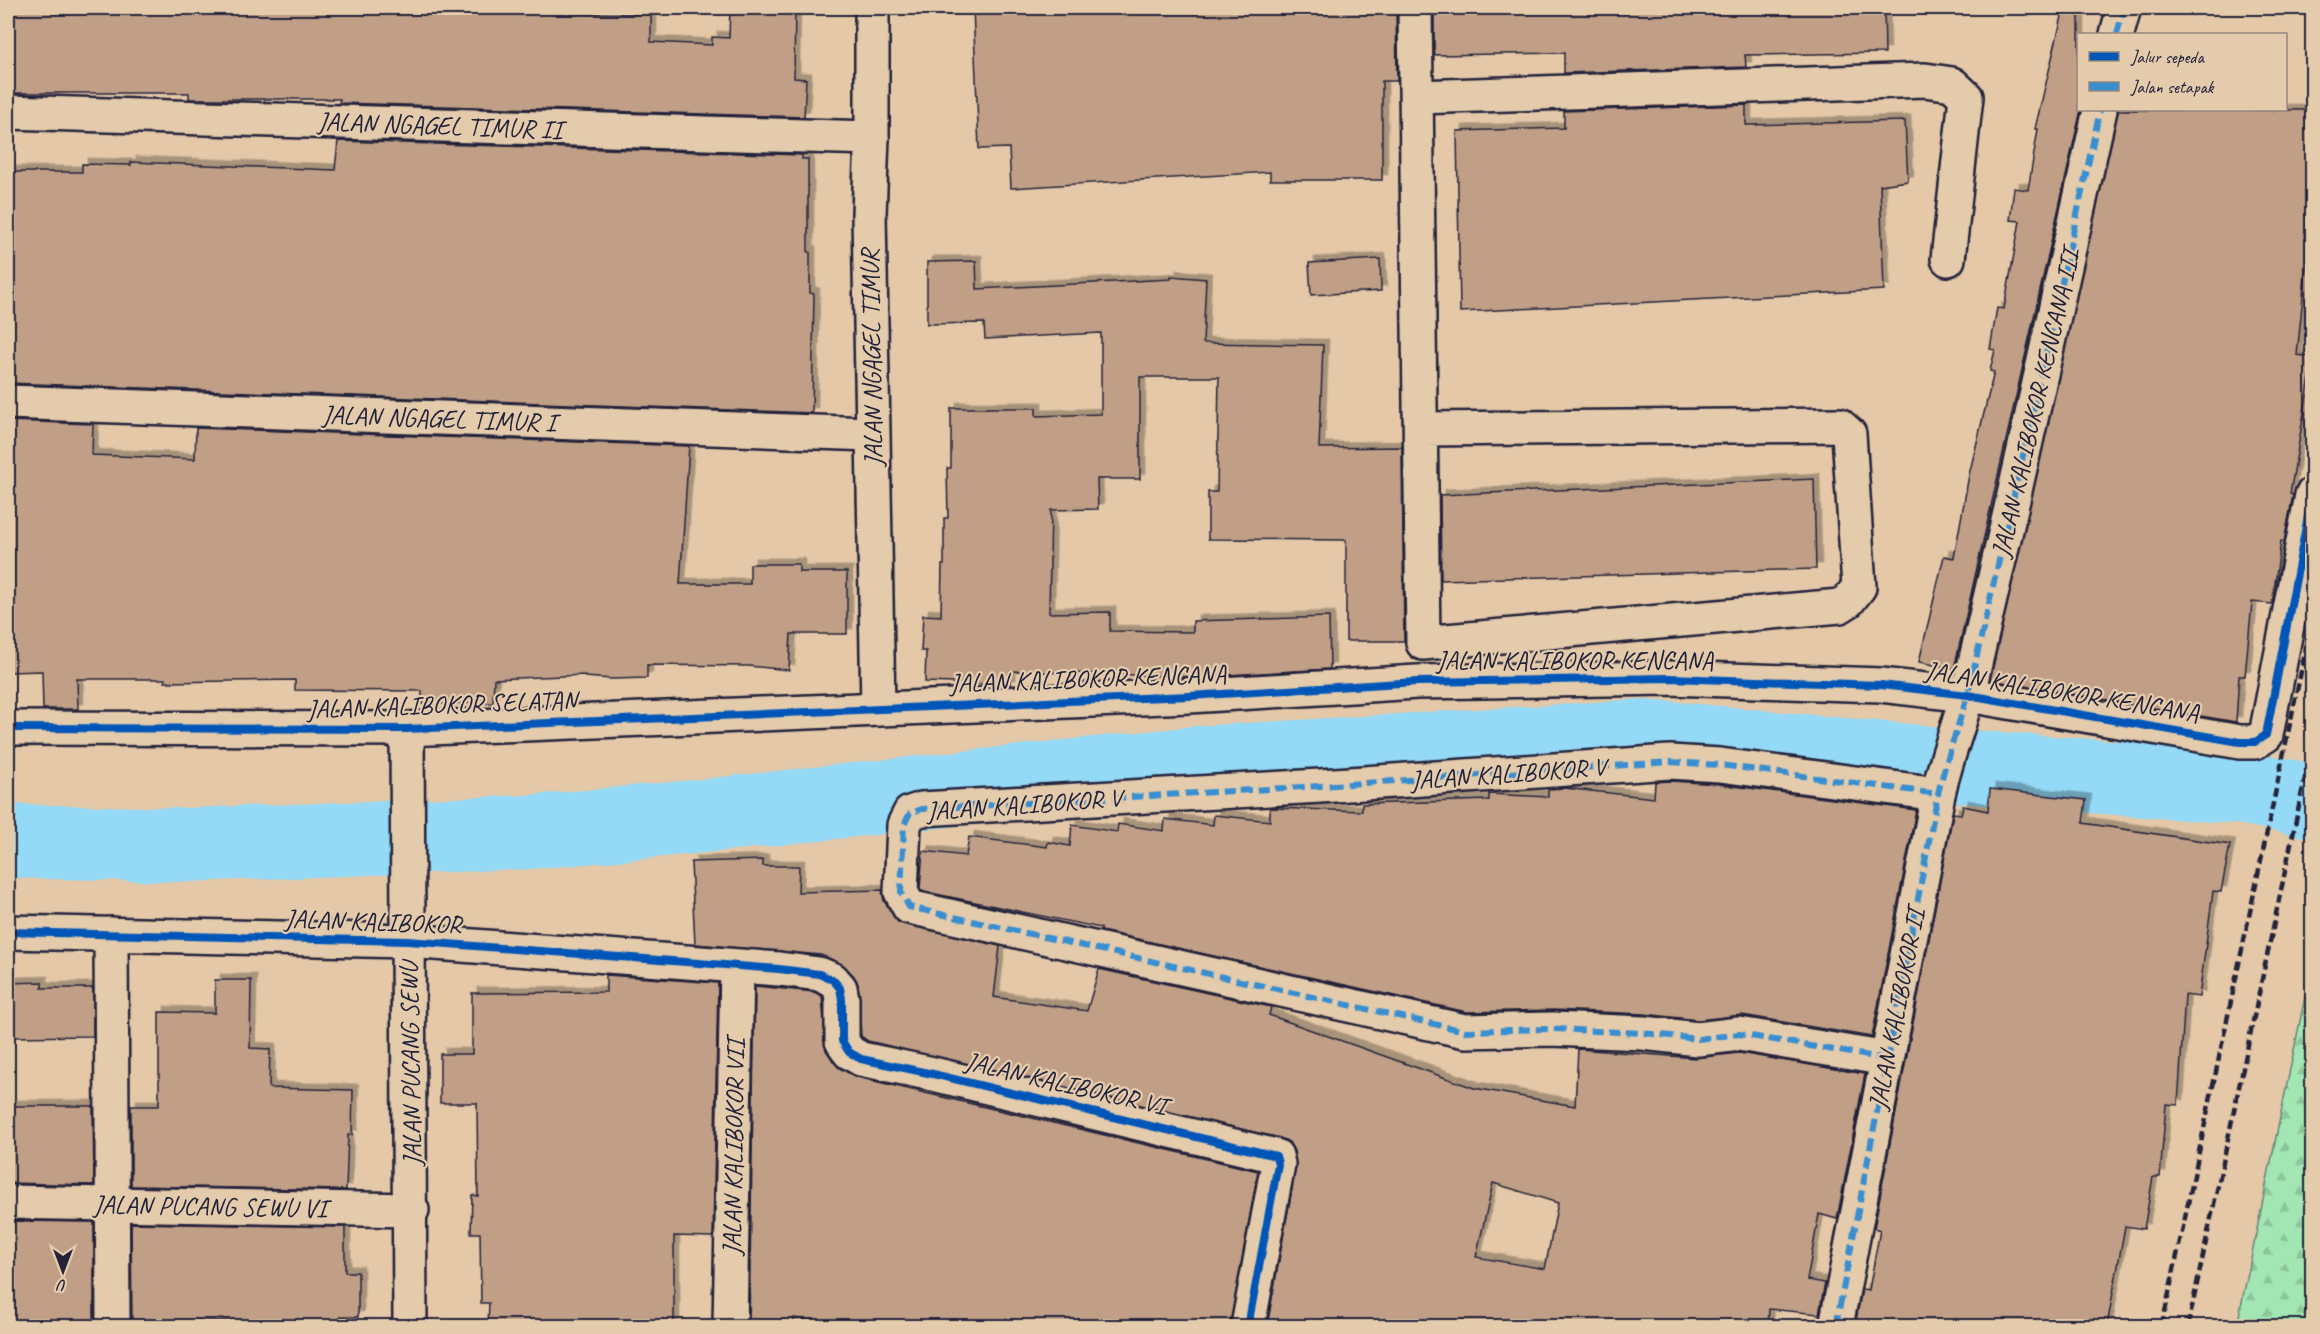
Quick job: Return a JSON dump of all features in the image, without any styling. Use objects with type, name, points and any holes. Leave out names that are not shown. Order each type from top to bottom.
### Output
[{"type":"street","name":"JALAN NGAGEL TIMUR","points":[[872,8],[872,138],[869,214],[871,434],[878,708]]},
{"type":"street","points":[[1415,8],[1423,643],[1840,606],[1848,601],[1858,587],[1849,434],[1839,425],[1422,429]]},
{"type":"street","points":[[2117,33],[2124,8]]},
{"type":"street","points":[[1417,97],[1924,80],[1952,84],[1966,97],[1948,259]]},
{"type":"street","name":"JALAN KALIBOKOR KENCANA III","points":[[1968,695],[2030,429],[2100,111]]},
{"type":"street","name":"JALAN NGAGEL TIMUR II","points":[[8,112],[872,138]]},
{"type":"street","name":"JALAN NGAGEL TIMUR I","points":[[8,402],[871,434]]},
{"type":"street","name":"JALAN KALIBOKOR KENCANA","points":[[878,708],[1189,696],[1417,682],[1669,678],[1852,682],[1968,695],[2240,742],[2255,742],[2266,735],[2313,495]]},
{"type":"street","name":"JALAN KALIBOKOR II","points":[[1836,1326],[1944,771],[1968,695]]},
{"type":"street","name":"JALAN KALIBOKOR SELATAN","points":[[8,728],[407,729],[878,708]]},
{"type":"street","name":"JALAN PUCANG SEWU","points":[[407,729],[412,1210],[410,1326]]},
{"type":"street","name":"JALAN KALIBOKOR V","points":[[1887,1059],[1739,1034],[1698,1040],[1643,1033],[1552,1029],[1465,1031],[909,907],[902,892],[904,825],[910,813],[922,808],[1308,787],[1670,762],[1944,771]]},
{"type":"street","name":"JALAN KALIBOKOR","points":[[8,932],[408,941],[737,967]]},
{"type":"street","points":[[111,934],[113,1326]]},
{"type":"street","name":"JALAN KALIBOKOR VII","points":[[730,1326],[737,967]]},
{"type":"street","name":"JALAN KALIBOKOR VI","points":[[737,967],[819,974],[833,980],[840,988],[842,999],[842,1041],[849,1052],[861,1059],[945,1076],[1276,1156],[1278,1164],[1248,1326]]},
{"type":"street","name":"JALAN PUCANG SEWU VI","points":[[8,1202],[412,1210]]},
{"type":"green space","points":[[2312,963],[2312,1326],[2237,1326]]},
{"type":"building","points":[[8,8],[487,8],[487,10],[556,10],[556,13],[651,14],[651,42],[712,45],[712,37],[729,38],[730,8],[795,8],[794,78],[806,79],[804,117],[339,103],[340,99],[189,99],[189,93],[8,93]]},
{"type":"building","points":[[973,8],[1396,8],[1397,81],[1382,81],[1382,180],[1270,180],[1270,172],[1011,188],[1009,148],[979,149]]},
{"type":"building","points":[[1434,8],[1884,8],[1885,53],[1745,55],[1746,67],[1564,73],[1564,53],[1434,55]]},
{"type":"building","points":[[2064,8],[2079,8],[2077,111],[2081,111],[1954,669],[1919,662],[1944,556],[1954,558],[1969,475],[1994,372],[1990,371],[1995,350],[1990,349],[1997,308],[2004,309],[2020,221],[2010,220],[2014,188],[2028,190],[2038,129],[2035,129]]},
{"type":"building","points":[[1746,105],[1746,125],[1905,121],[1908,181],[1880,185],[1884,290],[1460,312],[1457,131],[1564,128],[1564,111]]},
{"type":"building","points":[[2313,110],[2313,259],[2307,257],[2297,355],[2313,357],[2313,360],[2290,494],[2293,495],[2284,542],[2281,541],[2272,604],[2252,602],[2245,676],[2239,676],[2236,722],[1990,680],[2118,111]]},
{"type":"building","points":[[338,141],[802,155],[802,159],[808,159],[808,252],[810,252],[810,293],[814,294],[812,413],[8,383],[8,172],[82,172],[82,164],[131,165],[131,162],[335,170]]},
{"type":"building","points":[[1380,259],[1381,291],[1311,295],[1309,263]]},
{"type":"building","points":[[976,261],[977,289],[1171,279],[1171,276],[1206,279],[1203,343],[1323,345],[1319,448],[1402,447],[1404,641],[1346,641],[1346,540],[1208,539],[1208,492],[1217,492],[1219,377],[1140,377],[1140,479],[1097,479],[1098,509],[1051,510],[1049,613],[1110,612],[1110,631],[1193,632],[1193,621],[1329,617],[1330,669],[1194,677],[1010,671],[1010,685],[925,682],[926,651],[921,651],[923,615],[941,616],[944,518],[948,518],[947,468],[951,468],[951,408],[1036,408],[1036,416],[1101,414],[1101,333],[985,339],[984,323],[927,324],[927,262]]},
{"type":"building","points":[[8,421],[93,424],[92,455],[195,459],[196,428],[689,446],[680,584],[750,584],[750,564],[799,564],[799,572],[847,572],[847,634],[791,634],[789,670],[749,666],[647,665],[647,678],[612,679],[585,677],[585,675],[494,679],[493,703],[422,704],[422,691],[295,690],[295,680],[165,682],[165,679],[77,679],[78,709],[43,709],[42,671],[8,672]]},
{"type":"building","points":[[1814,479],[1816,569],[1441,580],[1440,495]]},
{"type":"building","points":[[1655,782],[1718,784],[1916,810],[1872,1037],[1742,1015],[1698,1020],[1644,1014],[1553,1010],[1467,1012],[1101,931],[1101,928],[921,891],[920,888],[923,851],[966,856],[969,837],[1047,847],[1048,842],[1070,846],[1072,825],[1117,832],[1118,824],[1164,831],[1165,819],[1213,825],[1214,815],[1270,821],[1270,808],[1362,811],[1362,804],[1489,800],[1489,794],[1548,797],[1548,789],[1564,788],[1654,798]]},
{"type":"building","points":[[1990,789],[2086,800],[2083,823],[2230,845],[2221,892],[2213,891],[2199,997],[2185,995],[2178,1105],[2166,1104],[2160,1177],[2153,1177],[2144,1229],[2125,1226],[2107,1326],[1860,1326],[1862,1321],[1856,1320],[1862,1289],[1869,1290],[1880,1230],[1874,1228],[1953,813],[1961,814],[1963,806],[1988,811]]},
{"type":"building","points":[[763,860],[763,866],[799,866],[798,892],[882,890],[884,901],[898,922],[1000,946],[994,997],[1087,1011],[1099,969],[1271,1007],[1269,1015],[1474,1088],[1575,1106],[1578,1049],[1696,1058],[1739,1053],[1865,1074],[1837,1219],[1819,1214],[1807,1280],[1825,1283],[1819,1314],[1769,1309],[1768,1326],[1267,1326],[1296,1167],[1294,1151],[1289,1142],[868,1041],[861,1036],[858,984],[854,976],[840,963],[821,955],[695,944],[691,862]],"holes":[[[1493,1183],[1558,1203],[1545,1269],[1476,1257]]]},
{"type":"building","points":[[606,975],[718,983],[713,1237],[674,1236],[674,1326],[488,1326],[489,1303],[481,1303],[480,1233],[471,1233],[472,1195],[478,1196],[477,1103],[440,1103],[440,1054],[472,1054],[472,993],[606,992]]},
{"type":"building","points":[[215,980],[251,980],[250,1048],[270,1049],[269,1088],[353,1090],[352,1135],[348,1135],[346,1190],[131,1186],[131,1106],[159,1106],[159,1012],[215,1013]]},
{"type":"building","points":[[42,982],[42,988],[93,988],[93,1036],[8,1037],[8,983]]},
{"type":"building","points":[[755,986],[814,992],[822,996],[826,1050],[839,1068],[857,1077],[1258,1171],[1230,1326],[844,1326],[794,1318],[793,1326],[749,1326]]},
{"type":"building","points":[[8,1106],[93,1106],[94,1185],[8,1183]]},
{"type":"building","points":[[8,1221],[94,1222],[94,1321],[85,1321],[85,1326],[8,1326]]},
{"type":"building","points":[[131,1223],[345,1227],[345,1272],[358,1272],[358,1317],[340,1317],[340,1326],[248,1326],[248,1321],[132,1321]]},
{"type":"waterway","points":[[8,841],[186,845],[531,832],[704,816],[1196,763],[1646,736],[1983,768],[2241,787],[2312,801]]},
{"type":"railway","points":[[2162,1326],[2312,620]]},
{"type":"railway","points":[[2188,1326],[2312,745]]},
{"type":"marked path","points":[[2117,33],[2124,8]]},
{"type":"marked path","points":[[1836,1326],[1938,794],[1973,672],[2100,111]]},
{"type":"marked path","points":[[1887,1059],[1739,1034],[1698,1039],[1643,1033],[1552,1029],[1465,1031],[909,907],[901,892],[904,825],[910,813],[922,809],[1320,786],[1670,762],[1720,765],[1938,794]]},
{"type":"cycle path","points":[[8,728],[407,729],[1189,696],[1417,682],[1669,678],[1881,685],[1968,695],[2240,742],[2255,742],[2266,735],[2312,495]]},
{"type":"cycle path","points":[[8,932],[408,941],[819,974],[833,980],[840,988],[842,1041],[849,1052],[861,1059],[1276,1156],[1278,1164],[1248,1326]]}]
